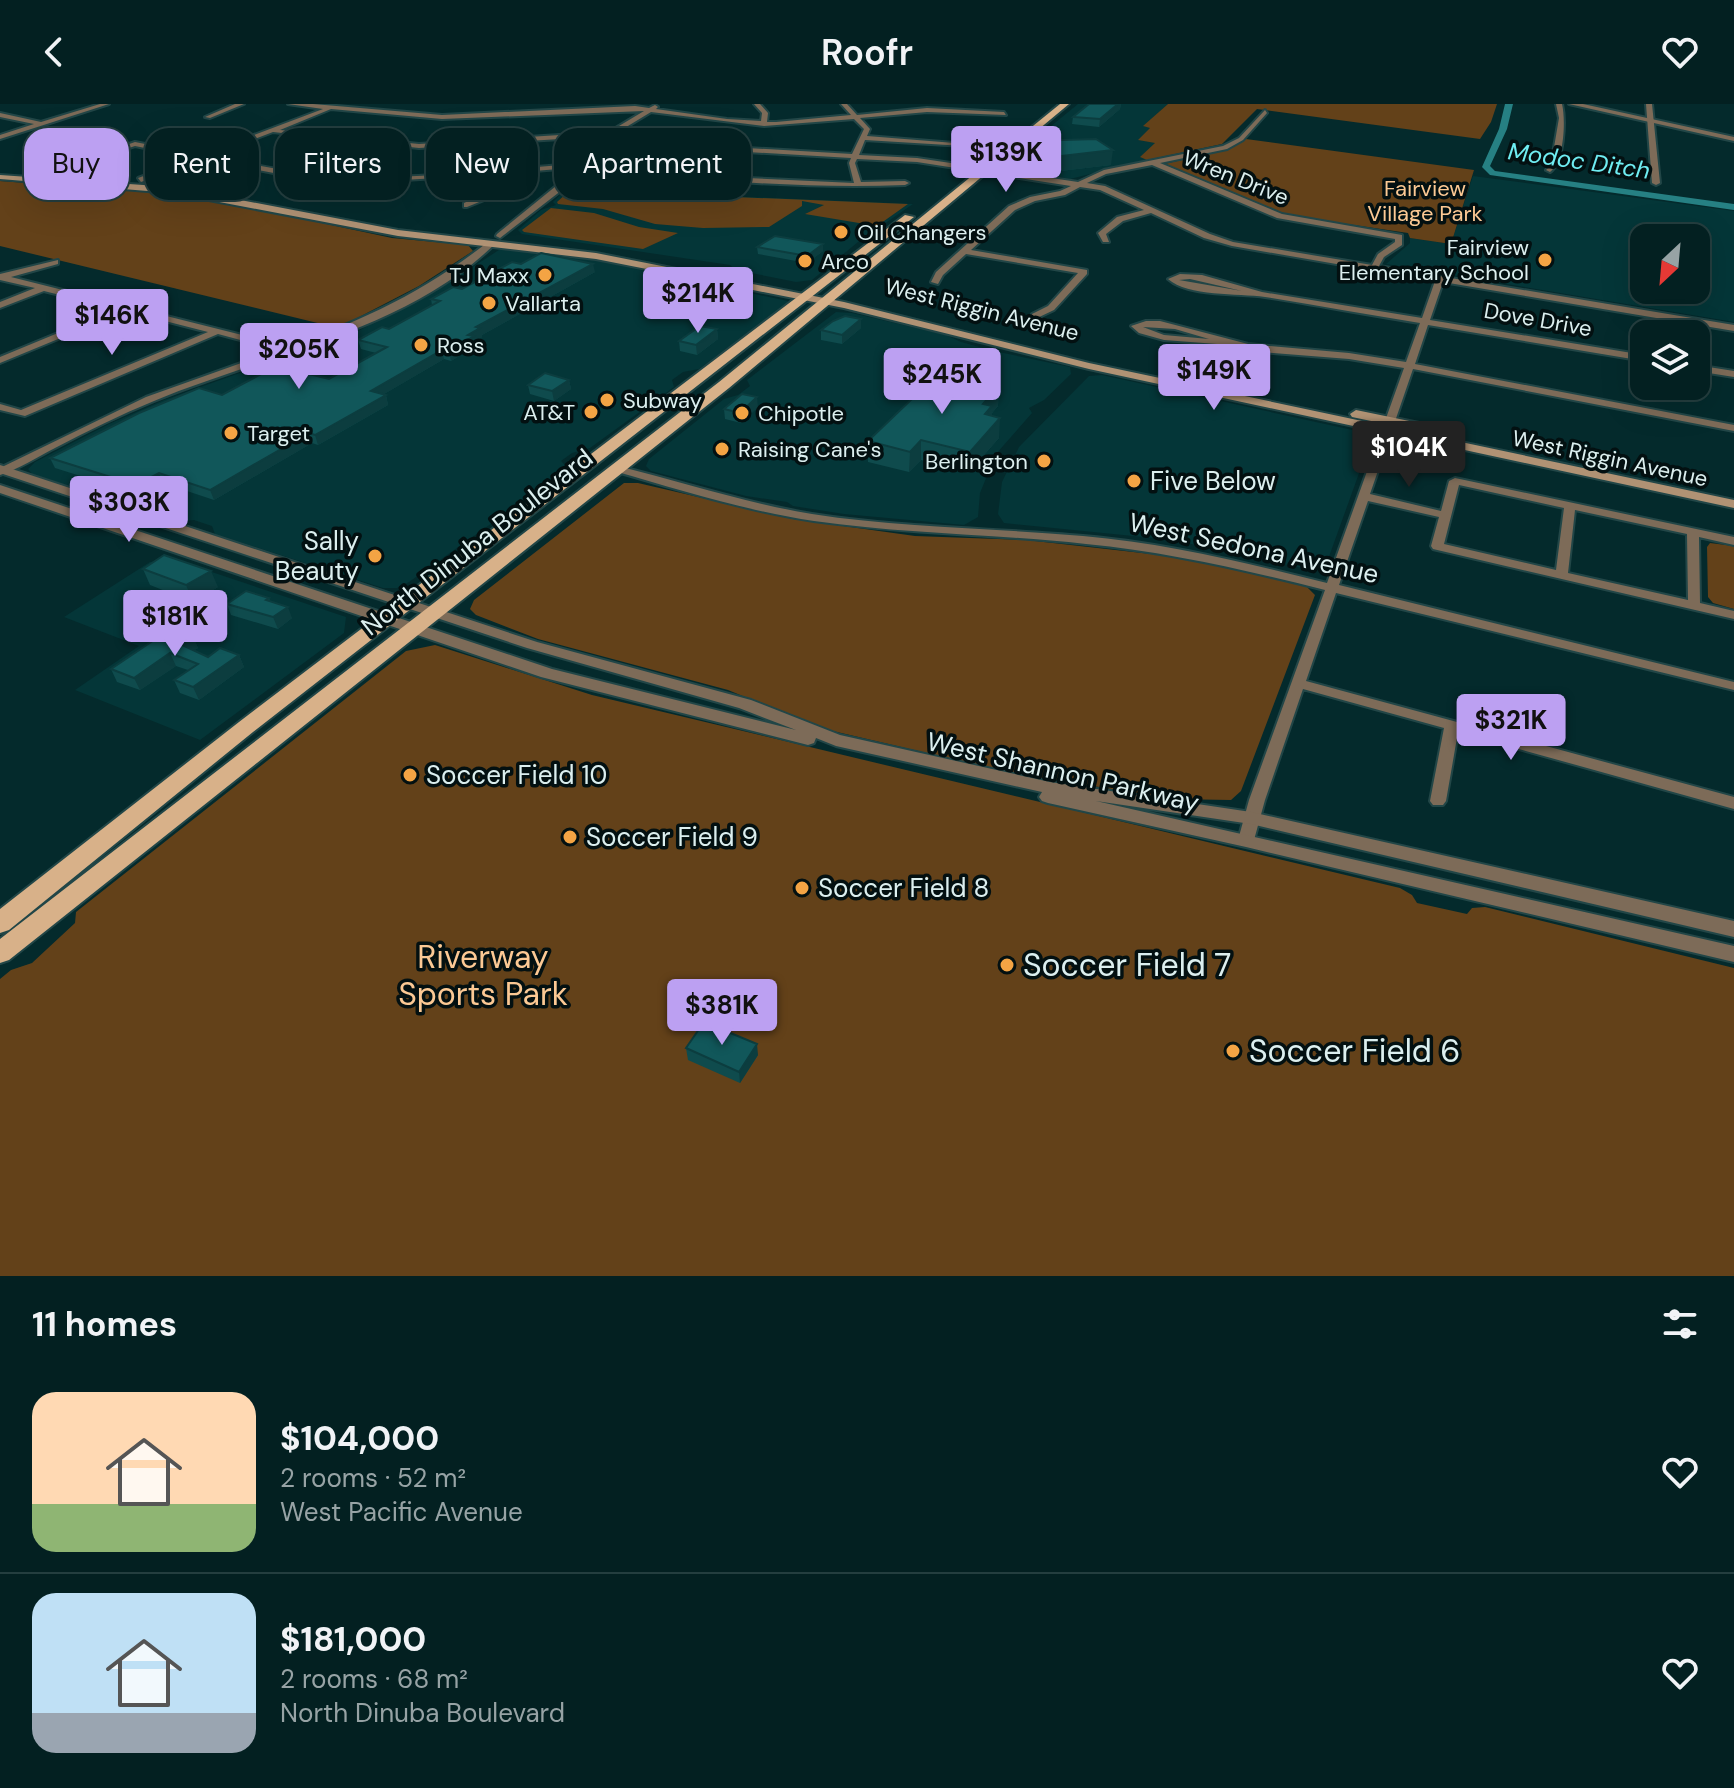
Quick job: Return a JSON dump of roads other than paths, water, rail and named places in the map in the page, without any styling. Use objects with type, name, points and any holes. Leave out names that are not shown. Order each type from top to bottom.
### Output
[{"type":"main road","name":"North Dinuba Boulevard","points":[[4,930],[416,628],[618,469],[923,207],[971,172],[982,169],[1065,104]]},
{"type":"main road","name":"North Dinuba Boulevard","points":[[4,930],[18,923],[28,911],[189,785],[221,748],[406,604],[663,407],[821,296],[982,174],[982,169]]},
{"type":"main road","points":[[0,170],[141,180],[219,190],[402,226],[496,240]]},
{"type":"main road","points":[[0,177],[165,189],[368,228],[496,240]]},
{"type":"main road","name":"West Riggin Avenue","points":[[496,240],[615,251],[1201,380],[1390,427],[1734,504]]},
{"type":"main road","name":"West Riggin Avenue","points":[[496,240],[821,296],[1089,366],[1734,494]]},
{"type":"main road","points":[[1089,366],[1110,365],[1168,377],[1201,380]]},
{"type":"main road","points":[[618,469],[613,467],[613,459],[654,425],[663,407]]},
{"type":"main road","points":[[547,525],[598,470],[588,463]]},
{"type":"street","points":[[0,137],[106,104]]},
{"type":"street","points":[[208,117],[241,104]]},
{"type":"street","points":[[291,104],[411,116],[471,117],[655,107],[764,124],[934,107],[1004,114]]},
{"type":"street","points":[[757,104],[765,113],[764,124]]},
{"type":"street","points":[[844,104],[867,129],[852,167],[858,185]]},
{"type":"street","points":[[1550,170],[1554,165],[1562,118],[1559,104]]},
{"type":"street","points":[[1573,104],[1734,139]]},
{"type":"street","points":[[1649,104],[1656,183]]},
{"type":"street","points":[[618,128],[655,107]]},
{"type":"street","points":[[282,128],[329,109]]},
{"type":"street","points":[[935,282],[939,274],[1012,208],[1062,193],[1104,172],[1232,145],[1265,112]]},
{"type":"street","points":[[0,115],[41,124]]},
{"type":"street","points":[[259,137],[275,131]]},
{"type":"street","points":[[865,138],[964,144]]},
{"type":"street","points":[[410,145],[554,139]]},
{"type":"street","points":[[751,150],[917,160],[1080,184],[1115,192],[1207,236],[1232,244],[1734,328]]},
{"type":"street","name":"Wren Drive","points":[[1152,162],[1280,216],[1395,235],[1401,239],[1381,256],[1374,268]]},
{"type":"street","points":[[141,180],[145,179]]},
{"type":"street","points":[[751,181],[858,185],[905,183]]},
{"type":"street","points":[[1,470],[126,409],[347,329],[468,263],[554,194]]},
{"type":"street","points":[[467,205],[478,200]]},
{"type":"street","points":[[1106,240],[1102,233],[1112,223],[1154,210]]},
{"type":"street","points":[[965,251],[1084,272],[1051,308],[1035,316]]},
{"type":"street","points":[[1,277],[55,262]]},
{"type":"street","points":[[1186,276],[1238,285],[1260,294],[1232,293],[1179,284],[1172,279],[1186,276]]},
{"type":"street","points":[[1,277],[251,340],[281,353]]},
{"type":"street","points":[[1246,840],[1251,818],[1440,279]]},
{"type":"street","points":[[0,305],[43,288]]},
{"type":"street","name":"Dove Drive","points":[[1260,294],[1630,356]]},
{"type":"street","points":[[0,360],[124,309]]},
{"type":"street","points":[[1228,343],[1201,343],[1144,332],[1136,326],[1150,323],[1271,351],[1343,356],[1411,367],[1734,428]]},
{"type":"street","points":[[0,407],[21,414],[216,332]]},
{"type":"street","points":[[1710,370],[1734,374]]},
{"type":"street","name":"West Sedona Avenue","points":[[618,469],[708,494],[811,517],[912,529],[1086,540],[1246,565],[1734,686]]},
{"type":"street","points":[[1,470],[308,572]]},
{"type":"street","points":[[1734,541],[1455,481],[1437,546],[1734,615]]},
{"type":"street","points":[[0,489],[166,546],[182,543],[244,562],[308,572]]},
{"type":"street","points":[[1366,497],[1445,515]]},
{"type":"street","points":[[1562,575],[1570,506]]},
{"type":"street","points":[[66,512],[110,518],[163,536],[189,533]]},
{"type":"street","points":[[1693,532],[1694,606]]},
{"type":"street","name":"West Shannon Parkway","points":[[166,546],[547,673],[623,693],[1081,805],[1246,840],[1734,954]]},
{"type":"street","name":"West Shannon Parkway","points":[[308,572],[576,659],[715,694],[836,740],[1050,788],[1251,818],[1734,929]]},
{"type":"street","points":[[1298,683],[1734,803]]},
{"type":"street","points":[[1438,801],[1452,725]]},
{"type":"street","points":[[1429,883],[1447,878],[1472,879],[1617,913],[1645,909]]},
{"type":"waterway","name":"Modoc Ditch","points":[[1509,104],[1503,129],[1486,167],[1493,173],[1734,207]]},
{"type":"place","name":"Oil Changers","points":[[841,232]]},
{"type":"place","name":"Fairview Elementary School","points":[[1545,260]]},
{"type":"place","name":"Arco","points":[[805,261]]},
{"type":"place","name":"TJ Maxx","points":[[545,275]]},
{"type":"place","name":"Vallarta","points":[[489,303]]},
{"type":"place","name":"Ross","points":[[421,345]]},
{"type":"place","name":"Subway","points":[[607,400]]},
{"type":"place","name":"AT&T","points":[[591,412]]},
{"type":"place","name":"Chipotle","points":[[742,413]]},
{"type":"place","name":"Target","points":[[231,433]]},
{"type":"place","name":"Raising Cane's","points":[[722,449]]},
{"type":"place","name":"Berlington","points":[[1044,461]]},
{"type":"place","name":"Five Below","points":[[1134,481]]},
{"type":"place","name":"Sally Beauty","points":[[375,556]]},
{"type":"place","name":"Soccer Field 10","points":[[410,775]]},
{"type":"place","name":"Soccer Field 9","points":[[570,837]]},
{"type":"place","name":"Soccer Field 8","points":[[802,888]]},
{"type":"place","name":"Soccer Field 7","points":[[1007,965]]},
{"type":"place","name":"Soccer Field 6","points":[[1233,1051]]},
{"type":"park label","name":"Fairview Village Park","points":[[1425,200]]},
{"type":"park label","name":"Riverway Sports Park","points":[[483,976]]}]
